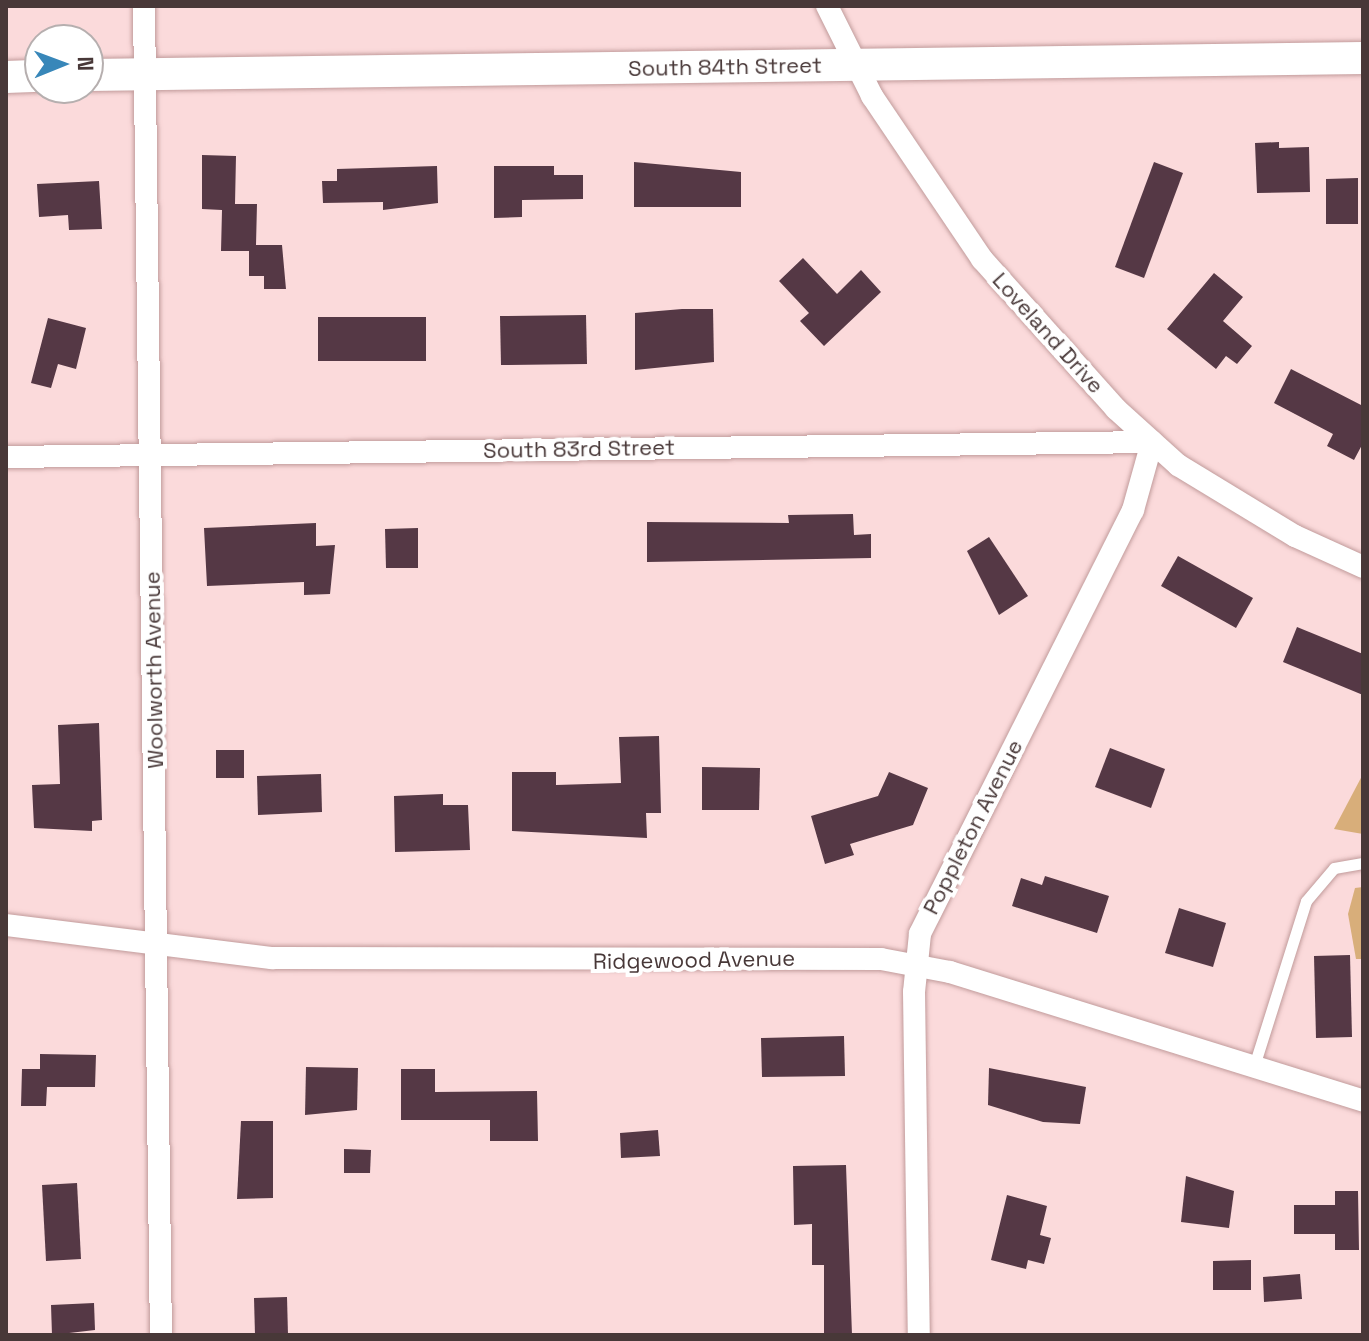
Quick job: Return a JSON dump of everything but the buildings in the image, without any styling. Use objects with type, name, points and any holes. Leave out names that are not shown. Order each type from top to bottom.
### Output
[{"type":"main road","name":"South 84th Street","points":[[104,75],[1363,58]]},
{"type":"street","name":"Woolworth Avenue","points":[[144,6],[161,1335]]},
{"type":"street","name":"Loveland Drive","points":[[827,6],[856,65],[982,259],[1152,442],[1250,510],[1363,567]]},
{"type":"street","name":"South 83rd Street","points":[[6,457],[1152,442]]},
{"type":"street","name":"Poppleton Avenue","points":[[919,1335],[917,966],[926,917],[1133,510],[1152,442]]},
{"type":"street","name":"Ridgewood Avenue","points":[[6,925],[158,947],[444,964],[764,958],[917,966],[1363,1101]]},
{"type":"lane","points":[[1254,1066],[1312,889],[1334,868],[1363,863]]},
{"type":"shaded area","points":[[1363,774],[1363,834],[1334,829]]},
{"type":"shaded area","points":[[1363,887],[1363,959],[1356,959],[1348,914],[1355,888]]}]
